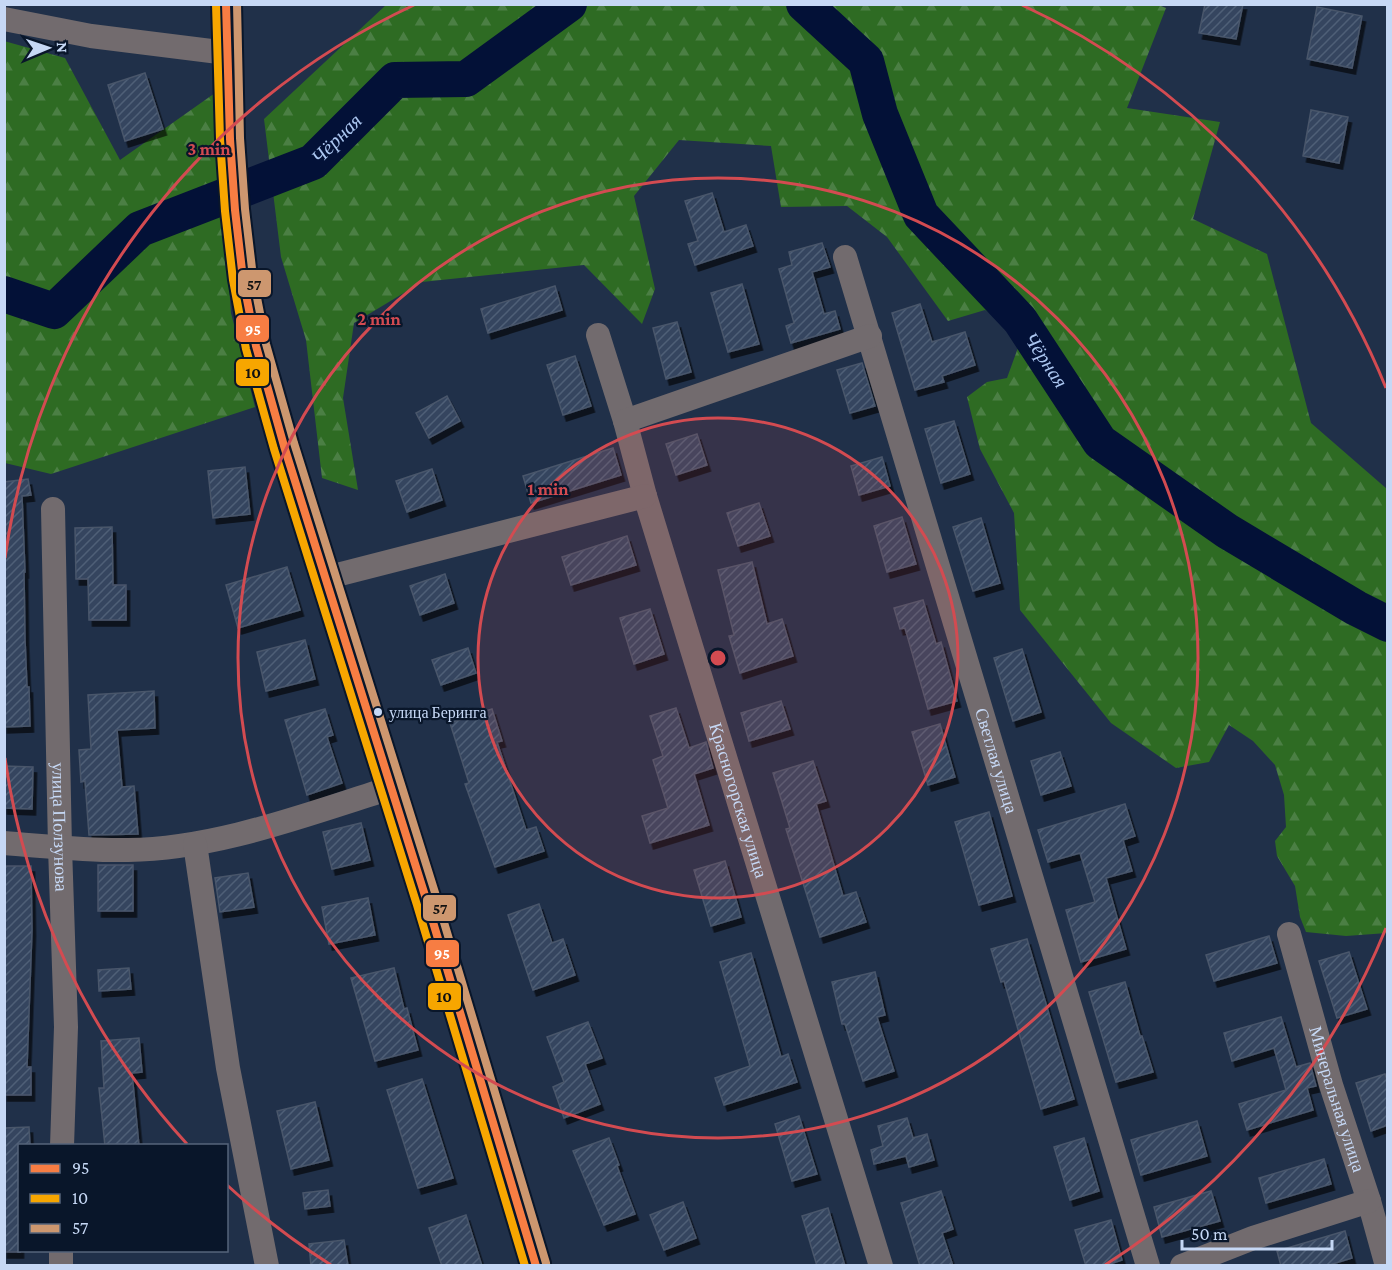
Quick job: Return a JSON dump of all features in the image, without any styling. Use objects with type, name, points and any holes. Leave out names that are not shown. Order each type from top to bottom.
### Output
[{"type":"main road","points":[[226,4],[230,139],[235,210],[243,279],[256,346],[284,446],[391,788],[536,1266]]},
{"type":"street","points":[[4,18],[91,36],[227,53]]},
{"type":"street","name":"Светлая улица","points":[[845,256],[1148,1266]]},
{"type":"street","name":"Красногорская улица","points":[[598,335],[625,421],[645,496],[881,1266]]},
{"type":"street","points":[[625,421],[870,336]]},
{"type":"street","points":[[325,578],[645,496]]},
{"type":"street","name":"улица Ползунова","points":[[53,509],[66,1027],[62,1144]]},
{"type":"street","points":[[4,843],[129,850],[195,844],[278,823],[391,788]]},
{"type":"street","points":[[195,844],[228,1068],[267,1266]]},
{"type":"street","name":"Минеральная улица","points":[[1289,934],[1331,1085],[1369,1201],[1387,1266]]},
{"type":"street","points":[[1182,1266],[1253,1238],[1369,1201]]},
{"type":"green space","points":[[1156,4],[1166,8],[1127,108],[1220,122],[1193,219],[1267,254],[1311,423],[1387,489],[1387,933],[1346,936],[1306,932],[1300,917],[1295,886],[1277,856],[1275,841],[1286,827],[1284,795],[1275,765],[1253,741],[1229,725],[1209,762],[1176,768],[1111,723],[1020,610],[1014,513],[980,449],[967,397],[987,382],[1007,378],[1023,334],[985,310],[948,321],[887,237],[847,206],[781,207],[771,146],[679,140],[634,196],[655,289],[642,324],[584,265],[422,282],[354,323],[343,398],[358,490],[322,478],[306,340],[281,257],[264,119],[386,5]]},
{"type":"green space","points":[[4,41],[65,58],[120,160],[215,93],[231,313],[255,407],[51,474],[5,463]]},
{"type":"building","points":[[1205,4],[1243,4],[1236,39],[1199,33]]},
{"type":"building","points":[[1317,7],[1362,16],[1352,68],[1307,59]]},
{"type":"building","points":[[145,73],[163,129],[125,141],[108,85]]},
{"type":"building","points":[[1311,110],[1348,117],[1339,163],[1303,156]]},
{"type":"building","points":[[712,193],[724,232],[746,225],[753,246],[695,265],[688,244],[698,241],[685,201]]},
{"type":"building","points":[[822,243],[830,267],[812,272],[824,314],[835,311],[840,329],[791,343],[786,326],[794,323],[779,269],[792,265],[789,252]]},
{"type":"building","points":[[742,284],[759,344],[728,352],[711,293]]},
{"type":"building","points":[[555,286],[562,310],[488,333],[481,309]]},
{"type":"building","points":[[920,304],[932,342],[965,332],[975,365],[942,376],[944,382],[915,390],[892,313]]},
{"type":"building","points":[[677,322],[691,372],[666,379],[653,328]]},
{"type":"building","points":[[575,356],[591,406],[563,415],[547,365]]},
{"type":"building","points":[[862,363],[875,406],[850,413],[837,370]]},
{"type":"building","points":[[447,396],[460,421],[429,438],[416,413]]},
{"type":"building","points":[[954,421],[970,474],[941,483],[925,429]]},
{"type":"building","points":[[697,434],[707,465],[676,475],[666,444]]},
{"type":"building","points":[[613,448],[621,475],[531,503],[523,476]]},
{"type":"building","points":[[882,457],[890,486],[859,495],[851,466]]},
{"type":"building","points":[[245,467],[250,514],[213,518],[208,471]]},
{"type":"building","points":[[432,469],[442,500],[407,512],[396,481]]},
{"type":"building","points":[[28,479],[31,495],[22,496],[25,639],[30,726],[4,727],[4,482]]},
{"type":"building","points":[[759,503],[770,536],[738,546],[727,513]]},
{"type":"building","points":[[902,517],[916,564],[887,572],[874,526]]},
{"type":"building","points":[[981,518],[1000,583],[973,591],[953,527]]},
{"type":"building","points":[[112,527],[113,585],[126,585],[126,620],[89,620],[88,579],[76,579],[75,528]]},
{"type":"building","points":[[627,536],[636,565],[571,585],[562,557]]},
{"type":"building","points":[[752,562],[767,624],[782,619],[793,656],[740,673],[729,636],[734,635],[718,570]]},
{"type":"building","points":[[287,567],[300,610],[238,628],[226,585]]},
{"type":"building","points":[[445,574],[454,603],[420,615],[410,586]]},
{"type":"building","points":[[923,600],[936,644],[941,642],[957,701],[928,709],[905,628],[900,629],[894,608]]},
{"type":"building","points":[[650,609],[664,654],[634,664],[620,618]]},
{"type":"building","points":[[305,640],[315,679],[266,691],[257,652]]},
{"type":"building","points":[[468,648],[476,673],[441,685],[432,660]]},
{"type":"building","points":[[1022,649],[1041,712],[1013,721],[994,658]]},
{"type":"building","points":[[154,691],[155,728],[117,730],[122,787],[134,786],[138,834],[89,835],[85,781],[81,782],[79,750],[91,749],[88,695]]},
{"type":"building","points":[[781,701],[790,729],[749,741],[741,713]]},
{"type":"building","points":[[676,708],[689,748],[706,742],[713,768],[694,774],[709,825],[650,843],[642,816],[668,808],[653,760],[663,756],[650,716]]},
{"type":"building","points":[[325,709],[333,735],[327,737],[342,783],[307,795],[285,720]]},
{"type":"building","points":[[492,709],[502,741],[497,742],[526,830],[536,827],[544,851],[495,867],[465,784],[469,783],[450,723]]},
{"type":"building","points":[[940,724],[955,777],[928,785],[912,732]]},
{"type":"building","points":[[1060,752],[1071,786],[1041,795],[1031,761]]},
{"type":"building","points":[[813,761],[826,801],[816,804],[843,896],[856,892],[866,922],[820,937],[786,829],[790,828],[773,773]]},
{"type":"building","points":[[4,766],[33,767],[32,809],[4,808]]},
{"type":"building","points":[[1125,804],[1135,836],[1123,840],[1132,871],[1106,878],[1126,949],[1081,962],[1066,910],[1095,902],[1080,853],[1048,862],[1038,830]]},
{"type":"building","points":[[989,812],[1012,896],[979,905],[955,822]]},
{"type":"building","points":[[361,823],[370,860],[332,869],[323,832]]},
{"type":"building","points":[[725,861],[741,917],[711,926],[694,870]]},
{"type":"building","points":[[98,865],[133,865],[133,911],[98,911]]},
{"type":"building","points":[[4,866],[31,866],[32,930],[27,1067],[31,1067],[31,1095],[4,1095]]},
{"type":"building","points":[[248,873],[254,907],[220,912],[215,878]]},
{"type":"building","points":[[368,898],[375,935],[329,944],[322,907]]},
{"type":"building","points":[[539,904],[552,943],[563,939],[575,975],[533,990],[508,915]]},
{"type":"building","points":[[1269,936],[1277,963],[1214,981],[1206,955]]},
{"type":"building","points":[[1027,939],[1074,1099],[1041,1109],[1004,981],[1001,982],[991,949]]},
{"type":"building","points":[[1349,952],[1367,1009],[1337,1018],[1319,961]]},
{"type":"building","points":[[751,953],[781,1057],[788,1054],[797,1082],[724,1105],[715,1078],[750,1066],[720,962]]},
{"type":"building","points":[[129,968],[131,989],[99,991],[98,970]]},
{"type":"building","points":[[394,968],[404,1009],[407,1008],[418,1050],[375,1061],[351,978]]},
{"type":"building","points":[[875,972],[885,1015],[877,1017],[894,1071],[863,1081],[845,1024],[842,1024],[832,982]]},
{"type":"building","points":[[1125,982],[1153,1072],[1116,1082],[1089,992]]},
{"type":"building","points":[[1281,1017],[1296,1067],[1310,1063],[1316,1086],[1307,1088],[1313,1110],[1247,1130],[1239,1104],[1286,1090],[1274,1048],[1232,1061],[1224,1033]]},
{"type":"building","points":[[588,1022],[602,1058],[585,1064],[600,1104],[564,1118],[553,1087],[564,1082],[547,1037]]},
{"type":"building","points":[[139,1038],[142,1072],[132,1073],[139,1144],[105,1144],[99,1088],[104,1088],[101,1041]]},
{"type":"building","points":[[1385,1074],[1388,1083],[1388,1125],[1371,1131],[1356,1083]]},
{"type":"building","points":[[422,1079],[453,1178],[418,1188],[387,1090]]},
{"type":"building","points":[[315,1102],[329,1160],[291,1169],[277,1111]]},
{"type":"building","points":[[799,1116],[817,1174],[792,1181],[775,1124]]},
{"type":"building","points":[[907,1118],[913,1138],[927,1134],[934,1160],[909,1167],[906,1156],[874,1164],[871,1150],[883,1146],[878,1126]]},
{"type":"building","points":[[1197,1121],[1207,1156],[1141,1175],[1131,1140]]},
{"type":"building","points":[[29,1127],[30,1144],[18,1144],[18,1252],[4,1252],[4,1128]]},
{"type":"building","points":[[609,1138],[635,1214],[604,1225],[573,1151]]},
{"type":"building","points":[[1084,1138],[1099,1191],[1070,1200],[1054,1147]]},
{"type":"building","points":[[1324,1159],[1331,1184],[1266,1203],[1259,1178]]},
{"type":"building","points":[[328,1190],[330,1206],[305,1209],[303,1193]]},
{"type":"building","points":[[941,1191],[953,1229],[942,1233],[953,1266],[920,1266],[901,1203]]},
{"type":"building","points":[[1211,1191],[1220,1221],[1162,1237],[1154,1207]]},
{"type":"building","points":[[683,1202],[696,1238],[664,1250],[650,1215]]},
{"type":"building","points":[[828,1208],[845,1266],[817,1266],[802,1216]]},
{"type":"building","points":[[466,1215],[482,1266],[442,1266],[429,1228]]},
{"type":"building","points":[[1111,1220],[1122,1260],[1104,1266],[1086,1266],[1075,1230]]},
{"type":"building","points":[[1345,1231],[1352,1258],[1326,1266],[1281,1266],[1277,1251]]},
{"type":"building","points":[[344,1240],[348,1266],[311,1266],[309,1244]]},
{"type":"waterway","name":"Чёрная","points":[[4,294],[54,311],[140,229],[313,162],[395,80],[466,79],[569,4]]},
{"type":"waterway","name":"Чёрная","points":[[804,4],[866,61],[880,114],[921,215],[1020,320],[1100,442],[1227,531],[1356,608],[1388,624]]},
{"type":"transit line","name":"10","points":[[216,4],[220,139],[225,211],[233,280],[246,349],[274,449],[417,905],[525,1266]]},
{"type":"transit line","name":"95","points":[[226,4],[230,139],[235,210],[243,279],[256,346],[284,446],[427,902],[536,1266]]},
{"type":"transit line","name":"57","points":[[237,4],[240,138],[245,209],[253,277],[266,344],[294,443],[437,899],[546,1263]]},
{"type":"place","name":"улица Беринга","points":[[378,712]]}]
